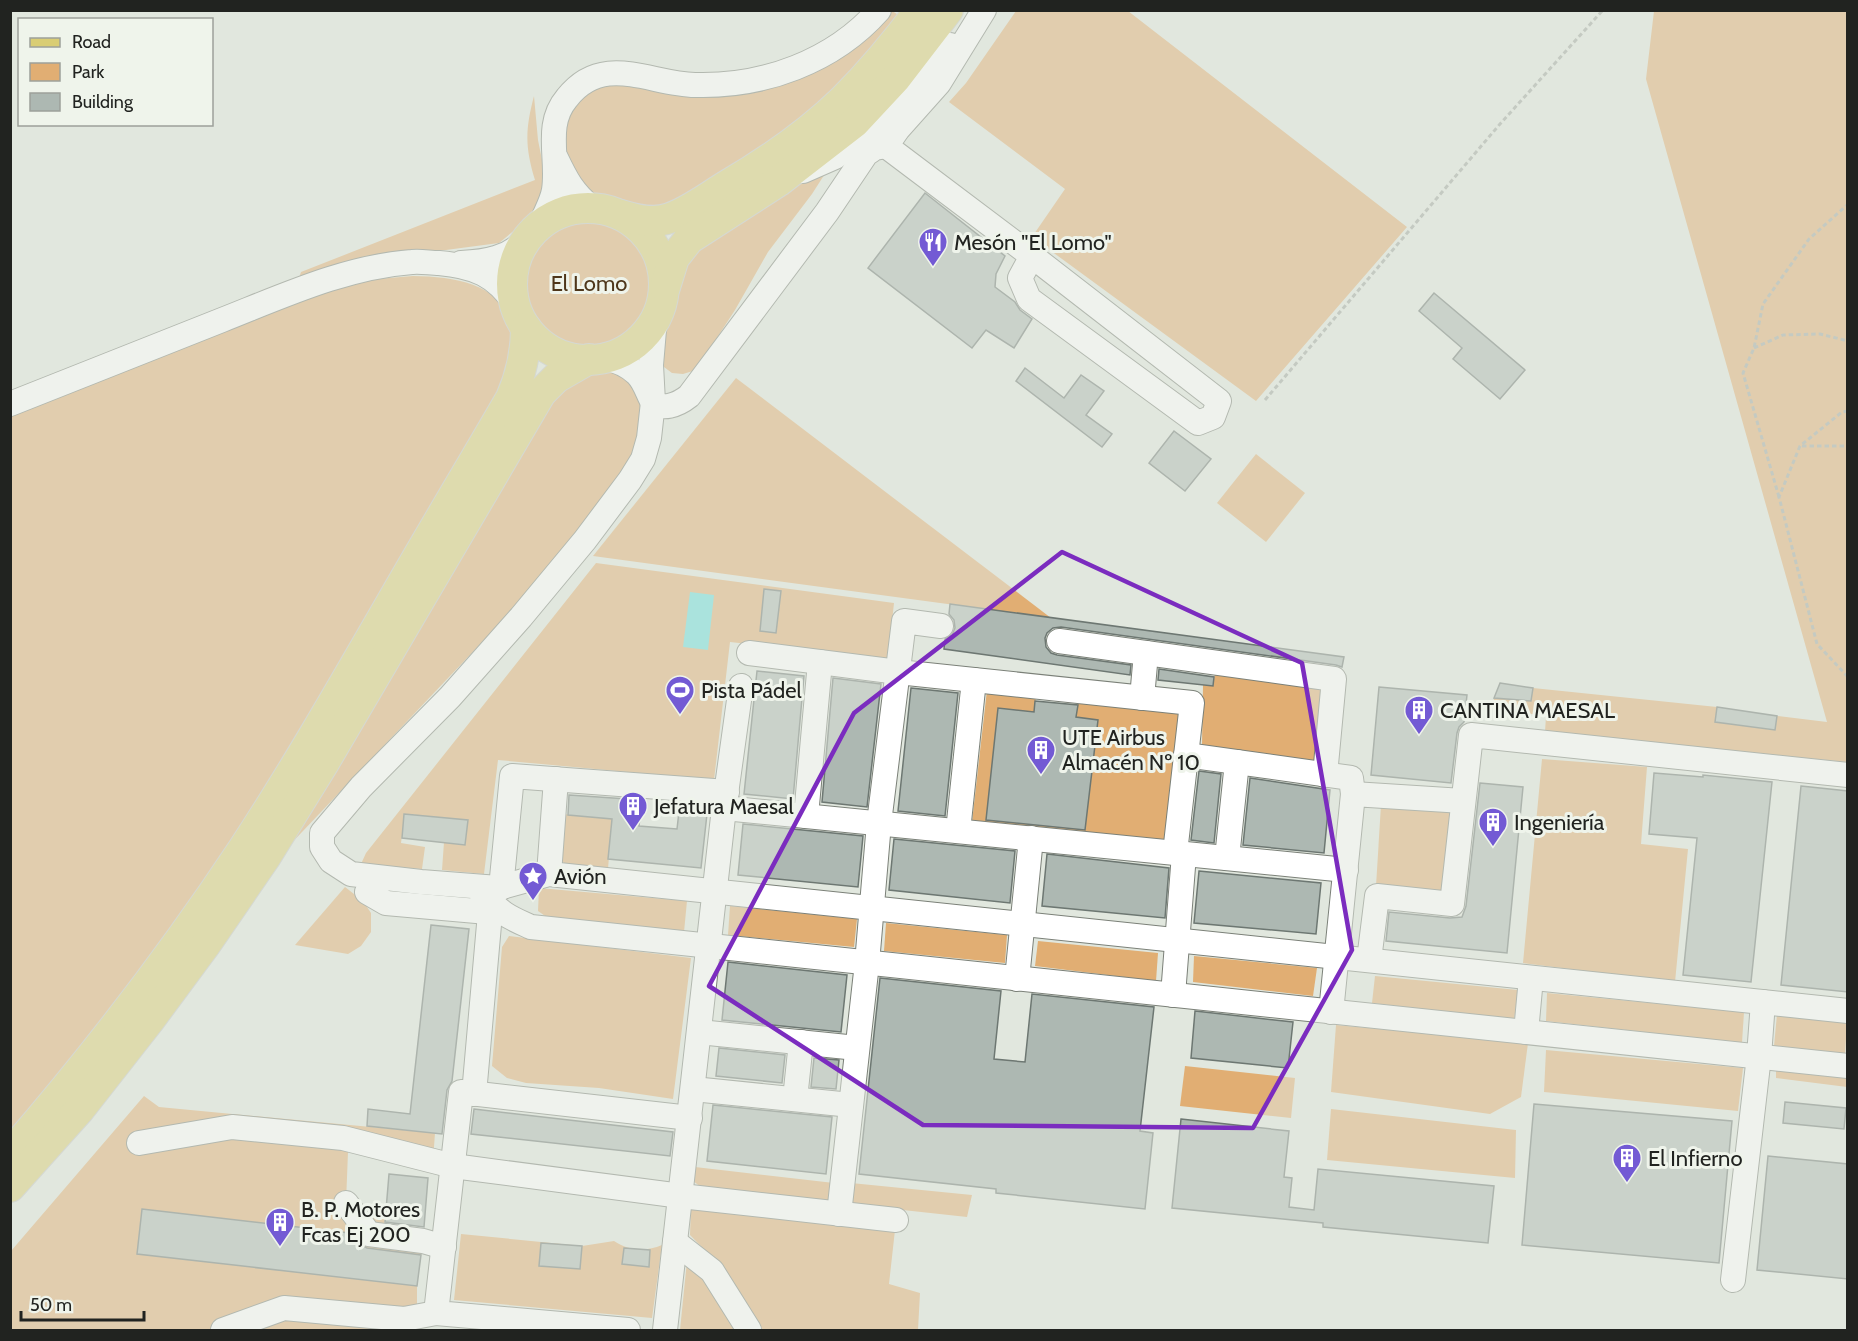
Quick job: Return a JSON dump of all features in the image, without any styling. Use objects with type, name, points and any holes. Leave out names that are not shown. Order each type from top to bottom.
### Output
[{"type":"main road","points":[[10,1154],[132,1006],[188,930],[243,848],[357,662],[510,398],[519,380],[525,357],[521,316],[512,286],[514,269],[520,251],[534,232],[563,212],[586,207],[606,210],[635,220],[650,221],[669,218],[748,173],[799,137],[841,101],[879,63],[920,10]]},
{"type":"main road","points":[[521,316],[541,343],[573,358],[596,358],[619,353],[632,346],[651,327],[661,304],[670,267],[689,239],[779,181],[854,123],[895,79],[948,10]]},
{"type":"main road","points":[[621,215],[639,227],[653,243],[659,255],[664,280],[661,304]]},
{"type":"main road","points":[[10,1187],[87,1100],[149,1022],[265,858],[325,761],[542,393],[556,378],[596,358]]},
{"type":"street","points":[[445,264],[484,261],[511,254],[534,232],[554,192],[552,137],[557,113],[579,85],[600,75],[623,72],[667,83],[693,85],[747,82],[774,76],[816,59],[851,36],[879,10]]},
{"type":"street","points":[[779,181],[835,157],[868,133],[949,47],[976,10]]},
{"type":"street","points":[[596,358],[615,360],[638,375],[653,402],[662,406],[680,403],[689,396],[820,220],[866,154],[874,148],[886,146],[939,83],[984,10]]},
{"type":"street","points":[[886,146],[1032,256],[1220,402],[1213,417],[1198,423],[1029,299],[1020,278],[1032,256]]},
{"type":"street","points":[[554,155],[568,184],[579,198],[592,208]]},
{"type":"street","points":[[10,404],[327,279],[384,266],[414,262],[469,267],[487,275],[506,290],[521,316]]},
{"type":"street","points":[[661,304],[654,330],[651,365],[653,402],[650,438],[643,459],[630,480],[585,540],[521,617],[450,697],[361,787],[322,833],[322,848],[331,861],[359,883],[421,882],[499,894],[549,874],[1848,1011]]},
{"type":"street","points":[[651,365],[662,384],[673,390],[688,387],[701,380]]},
{"type":"street","points":[[839,1214],[867,963],[879,823],[904,621],[941,626]]},
{"type":"street","points":[[1059,641],[1334,680],[1325,775]]},
{"type":"street","points":[[749,653],[898,672],[1192,703],[1186,755],[1178,940],[1173,995]]},
{"type":"street","points":[[1142,698],[1146,653]]},
{"type":"street","points":[[806,816],[820,662]]},
{"type":"street","points":[[958,831],[974,680]]},
{"type":"street","points":[[665,1330],[714,891],[741,686]]},
{"type":"street","points":[[474,1094],[512,776],[556,779],[725,800],[806,816],[1227,858],[1345,882],[1377,896],[1452,904],[1471,735],[1848,775]]},
{"type":"street","points":[[1186,755],[1351,778],[1353,794],[1331,1011]]},
{"type":"street","points":[[1227,858],[1237,762]]},
{"type":"street","points":[[549,874],[556,779]]},
{"type":"street","points":[[1353,794],[1463,801]]},
{"type":"street","points":[[1017,978],[1031,838]]},
{"type":"street","points":[[331,861],[484,874],[499,894],[531,927],[1848,1066]]},
{"type":"street","points":[[1369,960],[1377,896]]},
{"type":"street","points":[[1526,1032],[1531,978]]},
{"type":"street","points":[[1733,1280],[1760,1056],[1763,1002]]},
{"type":"street","points":[[699,1032],[857,1048]]},
{"type":"street","points":[[795,1099],[801,1042]]},
{"type":"street","points":[[693,1089],[851,1105]]},
{"type":"street","points":[[436,1313],[461,1092],[690,1118]]},
{"type":"street","points":[[139,1143],[232,1127],[343,1138],[453,1166],[681,1196],[896,1220]]},
{"type":"street","points":[[346,1203],[369,1234],[423,1241],[444,1247]]},
{"type":"street","points":[[675,1242],[712,1271],[749,1330]]},
{"type":"street","points":[[224,1330],[284,1308],[404,1319],[436,1313],[628,1330]]},
{"type":"path","points":[[1264,400],[1500,124],[1603,10]]},
{"type":"path","points":[[1848,204],[1809,239],[1763,304],[1755,348],[1743,373],[1779,497],[1817,645],[1848,677]]},
{"type":"path","points":[[1755,348],[1783,335],[1820,334],[1848,341]]},
{"type":"path","points":[[1779,497],[1800,446],[1842,412],[1848,411]]},
{"type":"path","points":[[1800,446],[1848,446]]},
{"type":"highlighted area","points":[[1062,552],[1302,663],[1352,950],[1253,1128],[923,1125],[709,986],[854,713]]},
{"type":"green space","points":[[892,11],[902,17],[877,47],[789,131],[689,197],[651,210],[595,195],[580,184],[566,165],[562,140],[568,115],[579,97],[611,81],[704,94],[871,33]]},
{"type":"green space","points":[[1016,11],[1128,11],[1407,227],[1256,401],[1032,237],[1065,189],[949,102],[966,83]]},
{"type":"green space","points":[[1654,11],[1847,11],[1847,762],[1545,732],[1546,716],[1493,709],[1494,698],[1531,701],[1533,688],[1717,707],[1715,722],[1774,730],[1777,716],[1827,722],[1646,79]]},
{"type":"green space","points":[[534,96],[538,140],[545,175],[538,211],[499,243],[446,250],[411,251],[299,278],[301,272],[535,180],[527,138]]},
{"type":"green space","points":[[828,169],[768,252],[735,310],[696,370],[683,374],[672,373],[664,367],[660,355],[684,263],[700,242],[789,189]]},
{"type":"green space","name":"El Lomo","points":[[589,218],[614,223],[635,237],[649,258],[654,283],[649,308],[635,329],[614,343],[589,348],[564,343],[543,329],[529,308],[524,283],[529,258],[543,237],[564,223]]},
{"type":"green space","points":[[413,276],[451,279],[468,283],[483,289],[496,299],[506,312],[512,328],[513,350],[503,386],[297,739],[179,925],[11,1135],[11,413],[329,288],[377,279]]},
{"type":"green space","points":[[600,371],[627,374],[643,400],[644,425],[631,461],[543,578],[284,851],[552,395],[583,376]]},
{"type":"green space","points":[[736,378],[1051,618],[593,556]]},
{"type":"green space","points":[[1256,454],[1305,493],[1266,542],[1217,503]]},
{"type":"green space","points":[[596,563],[894,603],[888,659],[730,642],[714,780],[498,760],[484,874],[442,870],[444,842],[465,845],[468,820],[405,814],[401,843],[425,847],[422,869],[361,864],[366,853]]},
{"type":"green space","points":[[1215,673],[1323,688],[1316,763],[1202,746],[1203,685],[1213,686]]},
{"type":"green space","points":[[987,690],[1036,695],[1035,708],[1076,713],[1078,701],[1180,710],[1166,842],[972,822]]},
{"type":"green space","points":[[1542,759],[1647,767],[1641,844],[1688,849],[1675,982],[1523,963]]},
{"type":"green space","points":[[1381,805],[1450,811],[1443,893],[1376,886]]},
{"type":"green space","points":[[563,814],[612,819],[608,869],[564,864],[560,854]]},
{"type":"green space","points":[[345,887],[363,901],[371,913],[371,932],[361,946],[348,954],[295,945]]},
{"type":"green space","points":[[539,888],[687,901],[684,932],[548,918],[538,911]]},
{"type":"green space","points":[[730,906],[857,919],[854,947],[728,935]]},
{"type":"green space","points":[[886,923],[1007,935],[1005,963],[884,951]]},
{"type":"green space","points":[[509,936],[691,958],[673,1099],[599,1088],[526,1083],[507,1078],[492,1066],[502,947]]},
{"type":"green space","points":[[1038,941],[1158,953],[1156,981],[1035,966]]},
{"type":"green space","points":[[1194,956],[1317,968],[1313,996],[1193,982]]},
{"type":"green space","points":[[1375,976],[1518,990],[1514,1020],[1372,1003]]},
{"type":"green space","points":[[1547,993],[1744,1012],[1742,1043],[1546,1021]]},
{"type":"green space","points":[[1777,1014],[1847,1022],[1845,1055],[1774,1046]]},
{"type":"green space","points":[[1336,1025],[1528,1043],[1521,1097],[1490,1114],[1331,1092]]},
{"type":"green space","points":[[1546,1050],[1743,1068],[1738,1111],[1544,1092]]},
{"type":"green space","points":[[1185,1066],[1295,1078],[1291,1118],[1180,1106]]},
{"type":"green space","points":[[1776,1069],[1847,1076],[1847,1087],[1776,1078]]},
{"type":"green space","points":[[144,1096],[159,1107],[435,1133],[433,1161],[348,1152],[346,1203],[386,1207],[384,1228],[423,1241],[417,1286],[417,1329],[435,1330],[11,1329],[11,1251]]},
{"type":"green space","points":[[1331,1109],[1516,1130],[1515,1178],[1327,1160]]},
{"type":"green space","points":[[695,1167],[834,1183],[833,1198],[827,1203],[701,1187],[693,1181]]},
{"type":"green space","points":[[851,1183],[972,1195],[967,1217],[857,1205],[850,1200]]},
{"type":"green space","points":[[691,1208],[895,1230],[889,1284],[920,1293],[918,1330],[763,1330],[722,1268],[690,1235]]},
{"type":"green space","points":[[461,1234],[582,1246],[614,1241],[626,1247],[638,1249],[650,1249],[662,1245],[652,1318],[454,1300]]},
{"type":"green space","points":[[687,1261],[698,1270],[741,1330],[680,1330]]},
{"type":"water","points":[[690,592],[714,595],[708,650],[683,647]]},
{"type":"building","name":"Mesón \"El Lomo\"","points":[[925,193],[1005,256],[996,274],[995,287],[1032,319],[1014,348],[986,330],[972,348],[868,268]]},
{"type":"building","points":[[1434,293],[1525,370],[1500,399],[1453,359],[1462,348],[1419,311]]},
{"type":"building","points":[[1025,368],[1064,398],[1081,375],[1104,391],[1086,415],[1112,434],[1102,447],[1016,381]]},
{"type":"building","points":[[1174,431],[1211,459],[1185,491],[1149,463]]},
{"type":"building","points":[[764,589],[781,591],[776,633],[760,631]]},
{"type":"building","points":[[950,604],[1344,657],[1342,667],[1061,627],[1053,628],[1047,633],[1046,647],[1051,653],[1131,665],[1130,675],[944,649],[945,639],[952,635],[955,628],[954,620],[949,614]]},
{"type":"building","points":[[1159,669],[1214,677],[1213,686],[1158,680]]},
{"type":"building","points":[[757,671],[804,676],[793,799],[744,794]]},
{"type":"building","points":[[833,678],[881,684],[867,807],[822,802]]},
{"type":"building","points":[[1500,683],[1533,688],[1531,701],[1494,698]]},
{"type":"building","name":"CANTINA MAESAL","points":[[1379,687],[1467,695],[1464,722],[1457,733],[1451,783],[1371,775]]},
{"type":"building","points":[[911,688],[958,693],[945,816],[898,811]]},
{"type":"building","name":"UTE Airbus Almacén Nº 10","points":[[1035,701],[1078,705],[1076,717],[1098,720],[1085,830],[986,820],[998,708],[1034,712]]},
{"type":"building","points":[[1717,707],[1777,716],[1775,730],[1715,722]]},
{"type":"building","points":[[1199,771],[1221,774],[1214,843],[1191,840]]},
{"type":"building","points":[[1654,773],[1772,782],[1751,982],[1683,975],[1697,838],[1649,834]]},
{"type":"building","points":[[1250,778],[1330,790],[1324,853],[1243,845]]},
{"type":"building","name":"Ingeniería","points":[[1480,783],[1523,787],[1507,953],[1386,941],[1389,912],[1450,918],[1462,917],[1466,906]]},
{"type":"building","points":[[1801,786],[1848,791],[1848,992],[1781,985]]},
{"type":"building","name":"Jefatura Maesal","points":[[569,795],[642,800],[639,826],[677,829],[680,803],[708,805],[701,868],[608,859],[612,819],[568,815]]},
{"type":"building","points":[[404,814],[468,820],[465,845],[402,838]]},
{"type":"building","points":[[743,824],[863,836],[858,887],[738,875]]},
{"type":"building","points":[[894,839],[1015,851],[1010,903],[889,890]]},
{"type":"building","points":[[1047,854],[1169,868],[1165,918],[1042,906]]},
{"type":"building","points":[[1199,871],[1321,883],[1316,934],[1194,923]]},
{"type":"building","points":[[431,925],[469,929],[452,1081],[447,1090],[442,1134],[367,1126],[368,1109],[410,1114]]},
{"type":"building","points":[[728,962],[847,975],[841,1032],[722,1020]]},
{"type":"building","points":[[880,978],[1001,991],[994,1059],[1025,1062],[1032,994],[1154,1007],[1140,1131],[1153,1133],[1145,1209],[996,1193],[996,1189],[859,1174]]},
{"type":"building","points":[[1195,1011],[1293,1022],[1288,1068],[1191,1058]]},
{"type":"building","points":[[719,1048],[785,1055],[782,1083],[716,1076]]},
{"type":"building","points":[[814,1058],[839,1060],[836,1089],[811,1087]]},
{"type":"building","points":[[1785,1102],[1846,1108],[1844,1129],[1783,1123]]},
{"type":"building","name":"El Infierno","points":[[1534,1104],[1732,1121],[1719,1263],[1522,1245]]},
{"type":"building","points":[[713,1105],[832,1117],[826,1174],[707,1161]]},
{"type":"building","points":[[474,1109],[673,1132],[670,1156],[471,1134]]},
{"type":"building","points":[[1181,1119],[1289,1131],[1284,1177],[1292,1178],[1289,1207],[1314,1210],[1318,1169],[1494,1186],[1488,1243],[1323,1227],[1323,1223],[1172,1208]]},
{"type":"building","points":[[1768,1156],[1848,1164],[1848,1279],[1757,1270]]},
{"type":"building","points":[[389,1174],[428,1178],[424,1227],[385,1222]]},
{"type":"building","name":"B. P. Motores Fcas Ej 200","points":[[142,1209],[350,1233],[358,1243],[367,1248],[421,1255],[417,1286],[137,1254]]},
{"type":"building","points":[[541,1243],[582,1246],[580,1269],[539,1266]]},
{"type":"building","points":[[624,1248],[650,1250],[649,1267],[622,1264]]},
{"type":"place","name":"Mesón \"El Lomo\"","points":[[933,268]]},
{"type":"place","name":"Pista Pádel","points":[[680,716]]},
{"type":"place","name":"CANTINA MAESAL","points":[[1419,736]]},
{"type":"place","name":"UTE Airbus Almacén Nº 10","points":[[1041,776]]},
{"type":"place","name":"Jefatura Maesal","points":[[633,832]]},
{"type":"place","name":"Ingeniería","points":[[1493,848]]},
{"type":"place","name":"Avión","points":[[533,902]]},
{"type":"place","name":"El Infierno","points":[[1627,1184]]},
{"type":"place","name":"B. P. Motores Fcas Ej 200","points":[[280,1248]]}]
